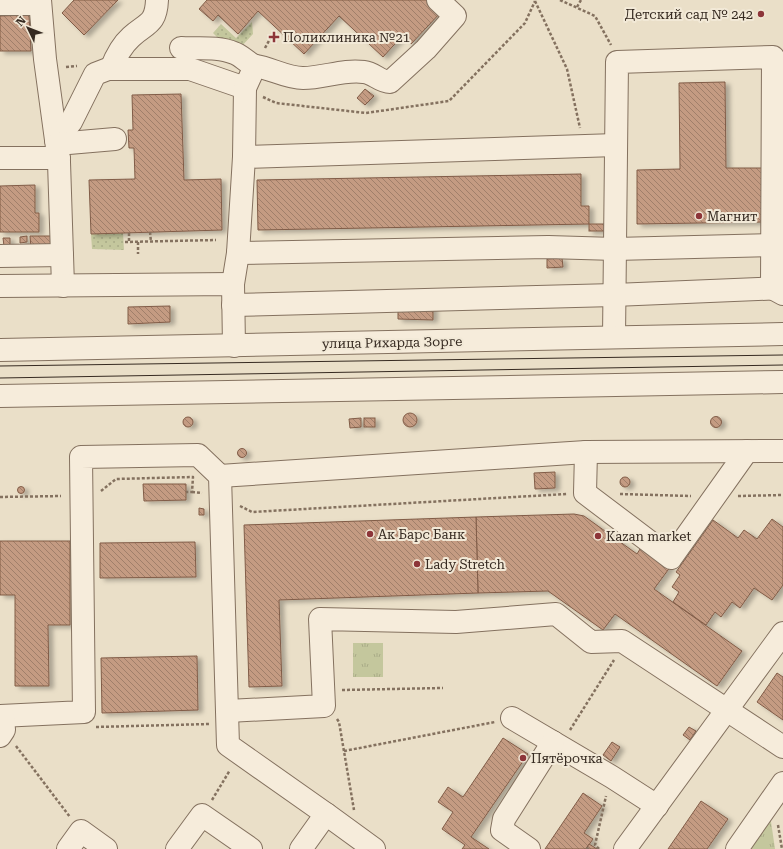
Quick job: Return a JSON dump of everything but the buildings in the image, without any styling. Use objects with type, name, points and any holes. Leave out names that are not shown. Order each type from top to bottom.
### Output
[{"type":"street","points":[[57,147],[71,122],[120,48],[132,36],[151,23],[157,6],[157,0]]},
{"type":"street","points":[[181,48],[221,49],[236,53],[246,62],[255,66],[300,78],[314,78],[349,70],[366,72],[383,82],[390,82],[426,49],[455,16],[438,0]]},
{"type":"street","points":[[0,4],[40,2],[46,68],[57,147],[63,286]]},
{"type":"street","points":[[0,286],[63,286],[233,294],[614,295],[779,290],[771,245],[778,142],[773,57],[617,62],[614,295],[614,337]]},
{"type":"street","points":[[234,346],[233,294],[238,253],[244,156],[245,88],[255,66]]},
{"type":"street","points":[[103,72],[190,69],[245,88]]},
{"type":"street","points":[[0,158],[57,147],[114,139]]},
{"type":"street","points":[[244,156],[616,145]]},
{"type":"street","points":[[238,253],[548,247],[615,249],[771,245]]},
{"type":"street","points":[[0,256],[62,254]]},
{"type":"street","name":"улица Рихарда Зорге","points":[[0,350],[783,334]]},
{"type":"street","points":[[0,396],[783,382]]},
{"type":"street","points":[[586,452],[585,494],[671,558],[747,451]]},
{"type":"street","points":[[221,486],[586,452],[783,451]]},
{"type":"street","points":[[2,724],[84,712],[81,458],[198,455],[221,486],[228,745],[367,843]]},
{"type":"street","points":[[228,718],[324,698],[320,619],[456,622],[556,614],[591,642],[622,641],[783,747]]},
{"type":"street","points":[[625,849],[728,711],[783,633]]},
{"type":"street","points":[[512,718],[612,777],[657,806]]},
{"type":"street","points":[[529,849],[502,830],[504,819],[556,744]]},
{"type":"street","points":[[737,849],[783,783]]},
{"type":"street","points":[[301,849],[326,814]]},
{"type":"street","points":[[178,849],[202,816],[251,849]]},
{"type":"street","points":[[68,849],[81,831],[106,849]]},
{"type":"path","points":[[534,0],[567,69],[584,146]]},
{"type":"path","points":[[560,0],[594,16],[610,42],[617,62]]},
{"type":"path","points":[[577,7],[581,0]]},
{"type":"path","points":[[46,68],[81,66],[103,72]]},
{"type":"path","points":[[150,232],[150,242]]},
{"type":"path","points":[[129,233],[129,242]]},
{"type":"path","points":[[125,242],[216,240]]},
{"type":"path","points":[[138,242],[138,254]]},
{"type":"path","points":[[0,497],[96,495],[116,479],[193,477],[192,492]]},
{"type":"path","points":[[186,492],[221,486],[252,512],[585,494]]},
{"type":"path","points":[[616,494],[715,497],[783,495]]},
{"type":"path","points":[[556,744],[624,643]]},
{"type":"path","points":[[367,843],[344,751],[339,722],[324,698],[443,688]]},
{"type":"path","points":[[92,728],[228,718]]},
{"type":"path","points":[[344,751],[512,718]]},
{"type":"path","points":[[2,724],[81,831]]},
{"type":"path","points":[[202,816],[241,753]]},
{"type":"path","points":[[598,849],[595,845],[608,786],[612,777]]},
{"type":"green space","points":[[252,22],[253,34],[240,48],[220,40],[213,33],[221,24],[236,38]]},
{"type":"green space","points":[[123,233],[124,250],[92,249],[91,234]]},
{"type":"green space","points":[[353,643],[383,643],[383,677],[353,677]]},
{"type":"green space","points":[[769,808],[775,849],[742,849]]},
{"type":"tram line","points":[[0,366],[783,355]]},
{"type":"tram line","points":[[0,378],[783,365]]},
{"type":"place","name":"Детский сад № 242","points":[[761,14]]},
{"type":"place","name":"Поликлиника №21","points":[[274,37]]},
{"type":"place","name":"Магнит","points":[[699,216]]},
{"type":"place","name":"Ак Барс Банк","points":[[370,534]]},
{"type":"place","name":"Kazan market","points":[[598,536]]},
{"type":"place","name":"Lady Stretch","points":[[417,564]]},
{"type":"place","name":"Пятёрочка","points":[[523,758]]}]
